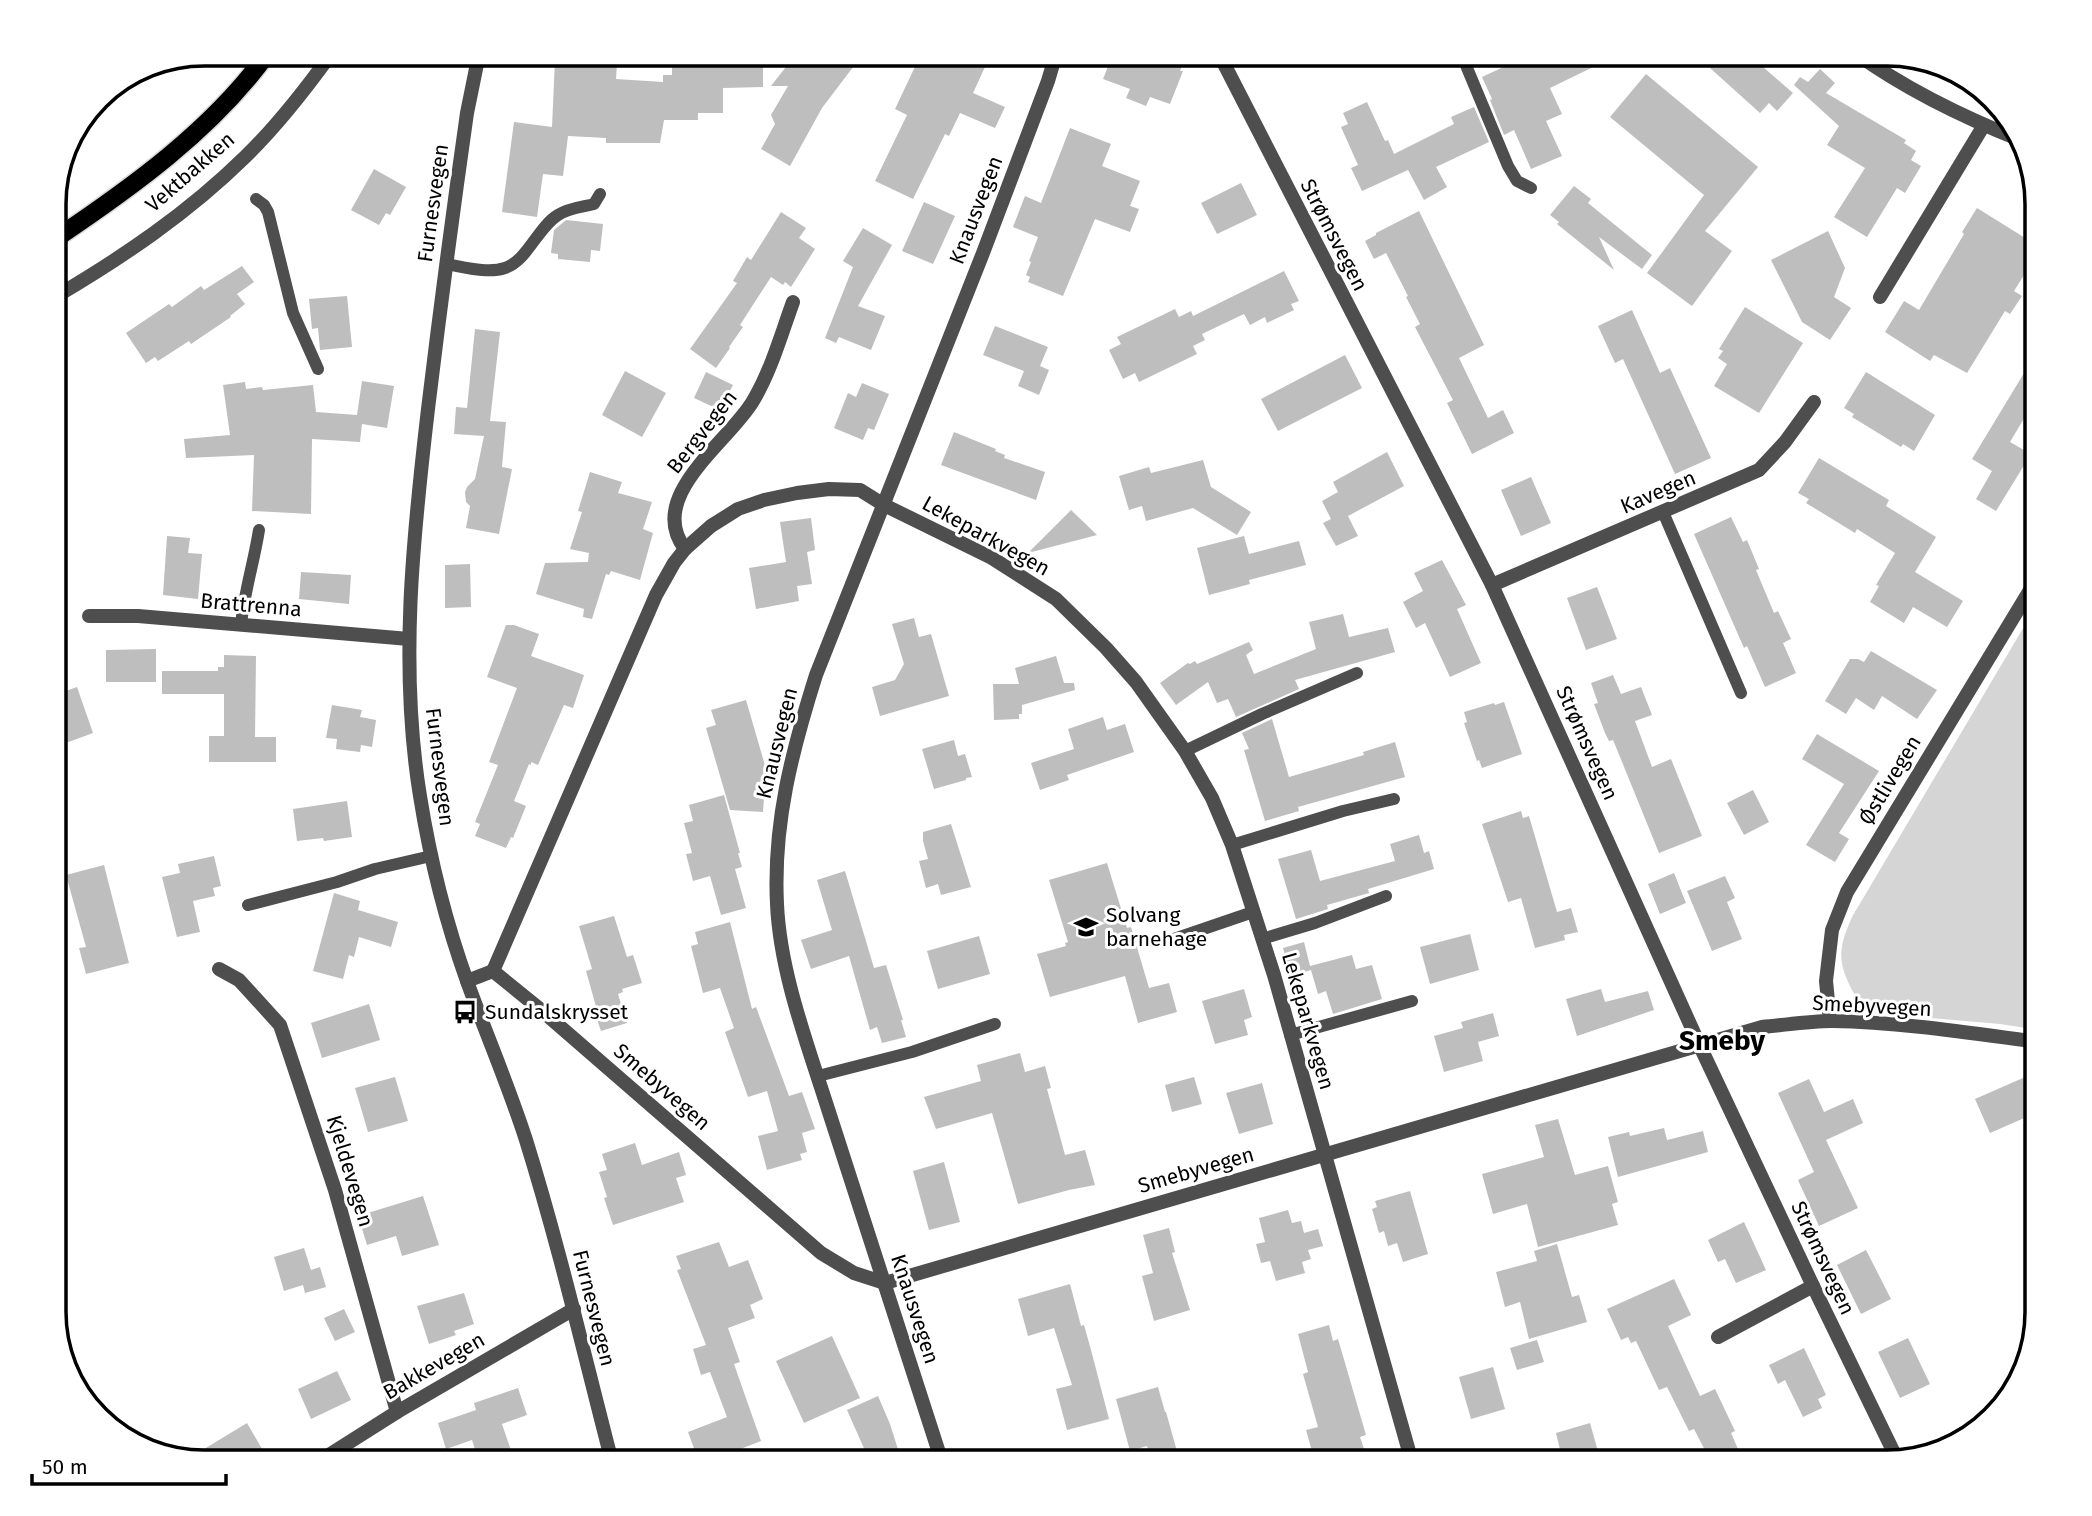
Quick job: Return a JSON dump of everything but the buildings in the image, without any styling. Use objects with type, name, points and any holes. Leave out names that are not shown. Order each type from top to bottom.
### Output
[{"type":"main road","name":"Vektbakken","points":[[67,231],[119,196],[187,140],[258,66]]},
{"type":"street","name":"Vektbakken","points":[[67,289],[149,238],[195,202],[246,156],[322,66]]},
{"type":"street","name":"Furnesvegen","points":[[476,66],[469,98],[446,264],[412,552],[409,639],[414,748],[431,856],[447,919],[467,981],[525,1136],[574,1309],[609,1450]]},
{"type":"street","name":"Knausvegen","points":[[938,1450],[818,1076],[785,964],[777,902],[779,824],[793,753],[816,675],[983,253],[1052,66]]},
{"type":"street","name":"Strømsvegen","points":[[1225,66],[1492,585],[1699,1044],[1892,1449]]},
{"type":"street","points":[[1876,66],[1910,87],[2006,134]]},
{"type":"street","points":[[1880,297],[1984,125]]},
{"type":"street","name":"Bergvegen","points":[[685,549],[678,540],[674,526],[680,494],[692,473],[752,403],[793,302]]},
{"type":"street","name":"Kavegen","points":[[1492,585],[1759,470],[1785,442],[1814,402]]},
{"type":"street","name":"Lekeparkvegen","points":[[493,971],[656,595],[685,549],[711,526],[738,509],[764,500],[829,489],[860,491],[992,558],[1056,599],[1098,640],[1136,682],[1185,751],[1212,798],[1232,845],[1262,939],[1409,1450]]},
{"type":"street","name":"Østlivegen","points":[[1830,1021],[1826,981],[1832,930],[1846,892],[2025,598]]},
{"type":"street","name":"Brattrenna","points":[[89,616],[138,616],[409,639]]},
{"type":"street","name":"Kjeldevegen","points":[[219,969],[239,980],[281,1025],[335,1190],[397,1412]]},
{"type":"street","points":[[467,981],[493,971]]},
{"type":"street","name":"Smebyvegen","points":[[493,971],[821,1252],[854,1273],[885,1283],[1762,1027],[1830,1021],[1876,1023],[2025,1040]]},
{"type":"street","points":[[1718,1337],[1813,1286]]},
{"type":"street","name":"Bakkevegen","points":[[337,1450],[574,1309]]},
{"type":"lane","points":[[1466,66],[1508,166],[1517,181],[1531,188]]},
{"type":"lane","points":[[446,264],[497,271],[509,268],[555,216],[567,210],[594,204],[600,194]]},
{"type":"lane","points":[[256,199],[268,212],[293,313],[318,369]]},
{"type":"lane","points":[[1663,512],[1741,694]]},
{"type":"lane","points":[[241,625],[243,601],[255,559],[259,530]]},
{"type":"lane","points":[[1185,751],[1357,673]]},
{"type":"lane","points":[[1232,845],[1343,811],[1394,799]]},
{"type":"lane","points":[[248,905],[431,856]]},
{"type":"lane","points":[[1262,939],[1386,897]]},
{"type":"lane","points":[[1174,939],[1253,912]]},
{"type":"lane","points":[[1290,1035],[1412,1001]]},
{"type":"lane","points":[[818,1076],[912,1052],[995,1024]]},
{"type":"shaded area","points":[[2025,625],[2025,1028],[1919,1017],[1858,1001],[1843,969],[1841,951],[1852,917]]},
{"type":"place","name":"Solvang barnehage","points":[[1086,927]]},
{"type":"place","name":"Sundalskrysset","points":[[465,1012]]},
{"type":"district","name":"Smeby","points":[[1722,1040]]}]
